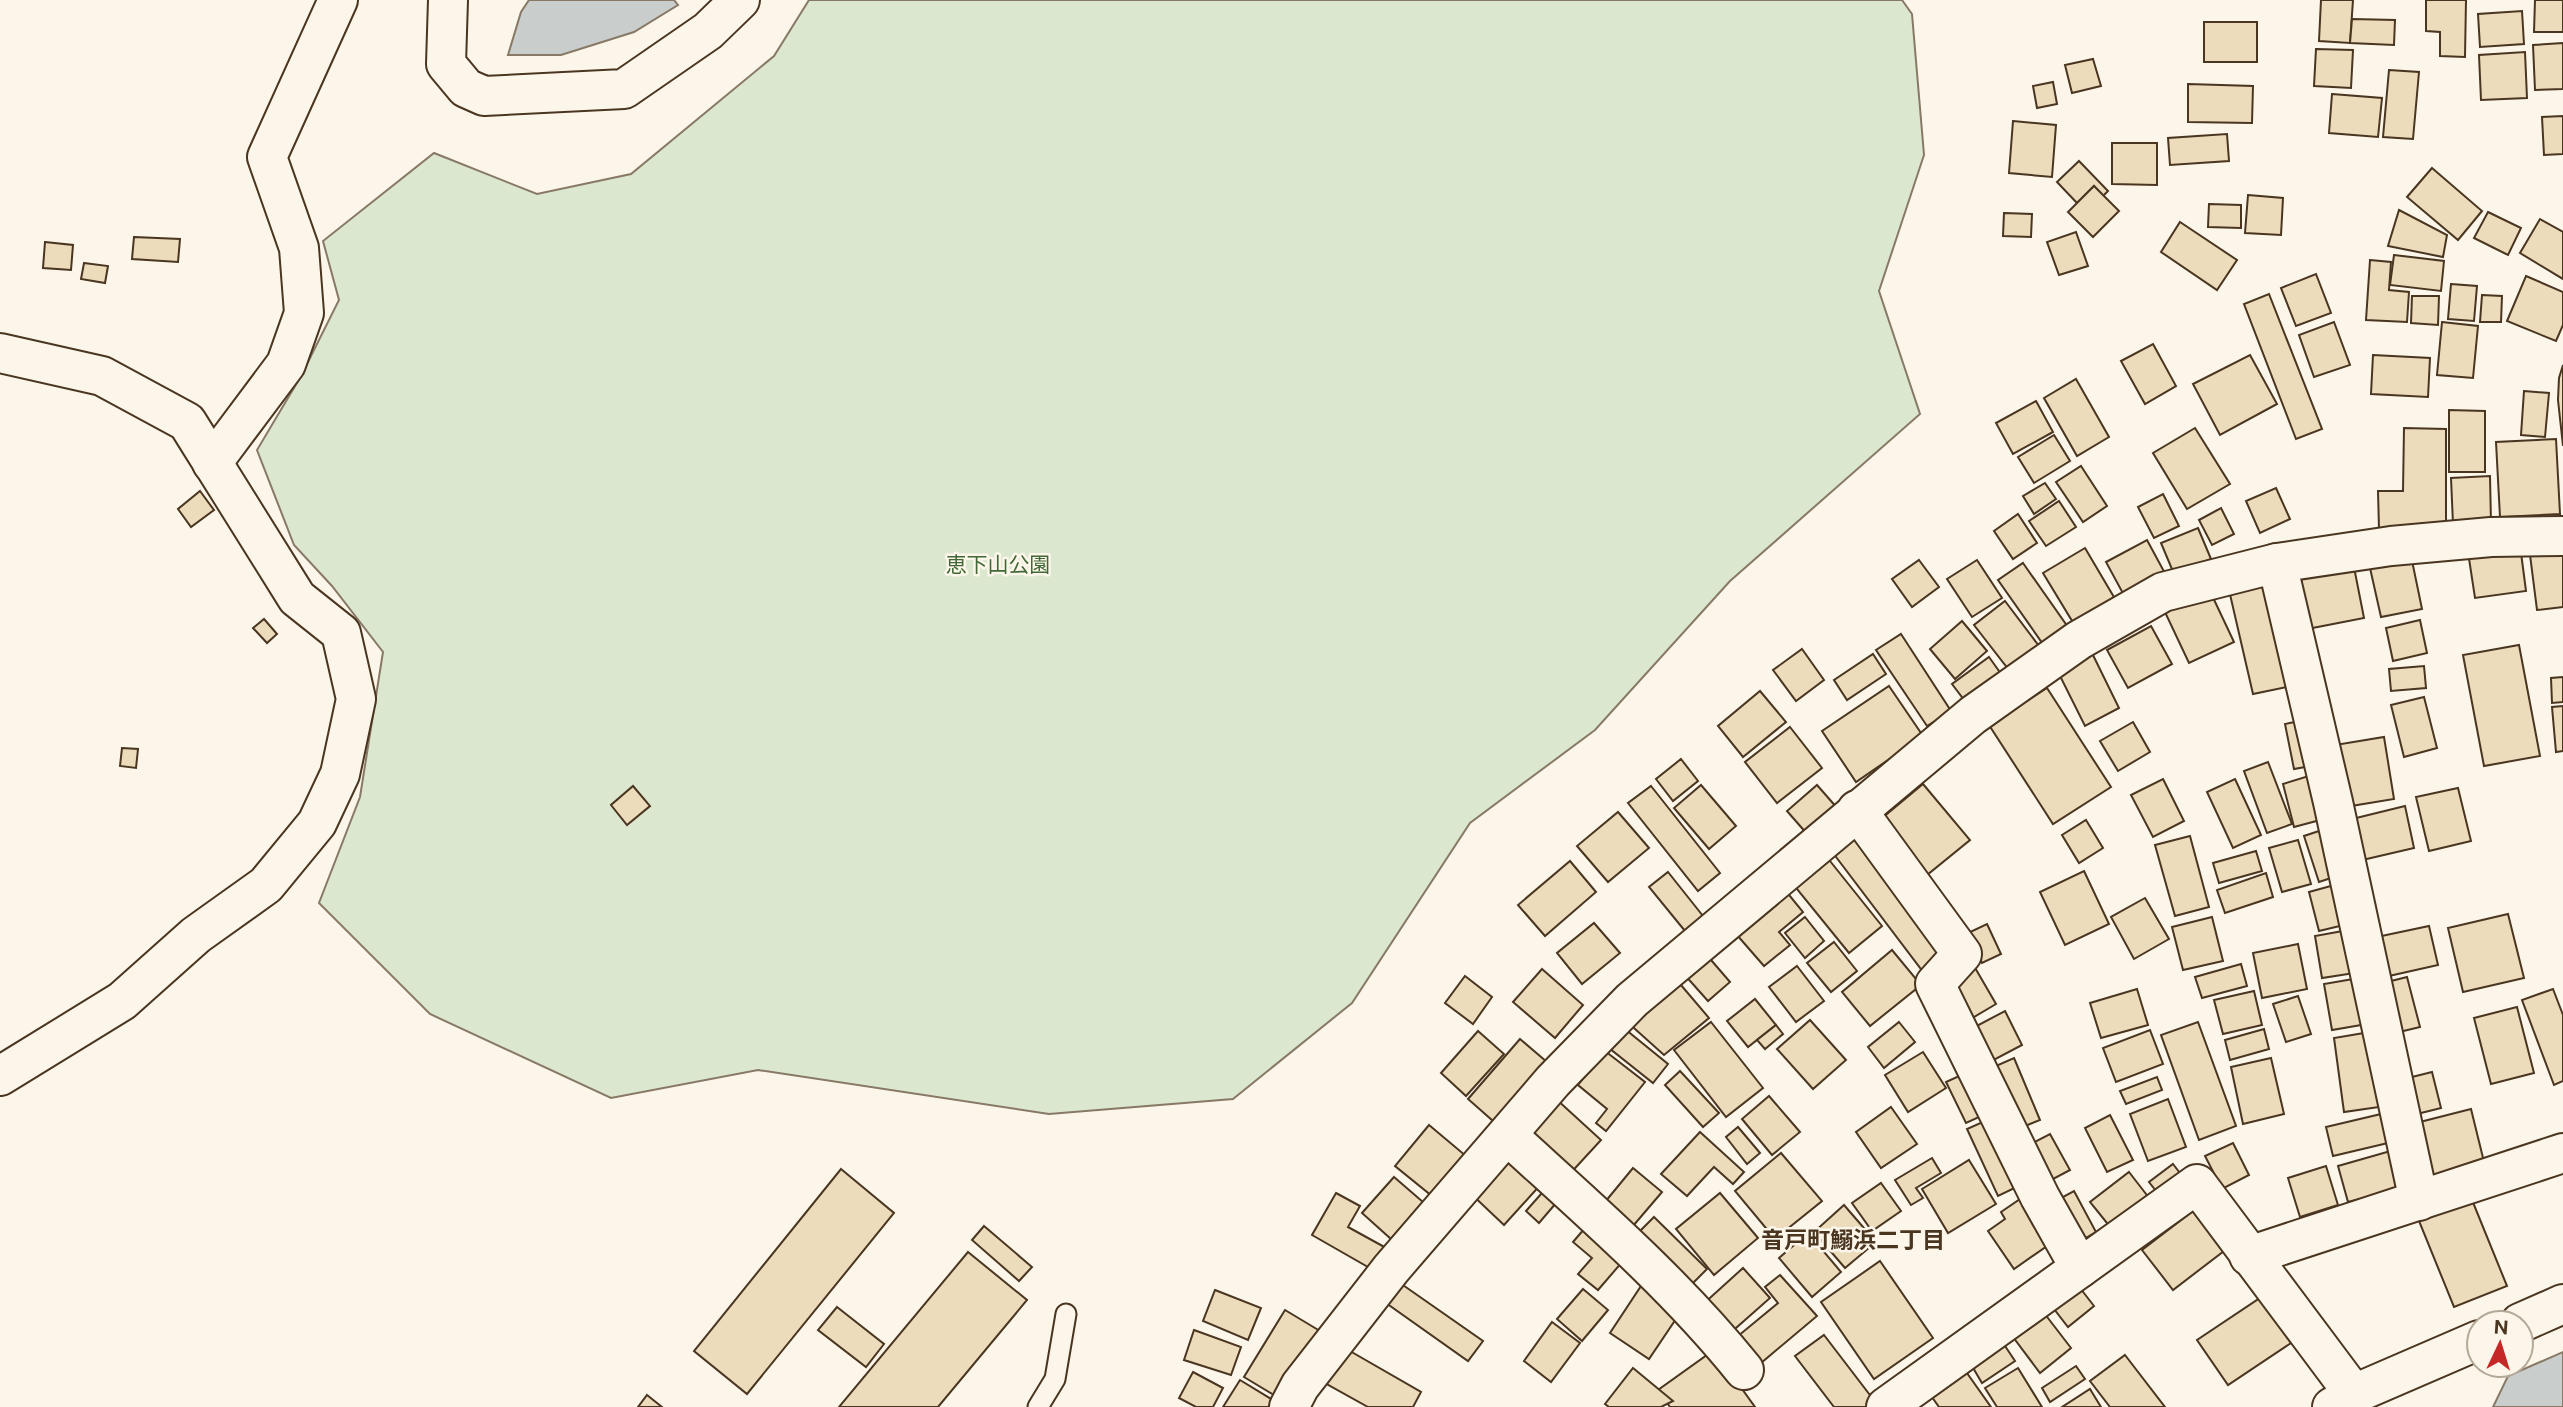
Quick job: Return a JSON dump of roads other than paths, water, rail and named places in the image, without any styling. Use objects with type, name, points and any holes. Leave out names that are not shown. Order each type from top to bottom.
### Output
[{"type":"main road","points":[[212,463],[286,364],[304,313],[299,248],[267,158],[338,0]]},
{"type":"main road","points":[[448,0],[446,64],[466,88],[484,96],[624,89],[708,31],[740,0]]},
{"type":"main road","points":[[0,353],[102,376],[187,422],[297,598],[341,633],[356,699],[340,774],[317,823],[266,885],[196,935],[122,1001],[0,1076]]},
{"type":"main road","points":[[1289,1407],[1300,1386],[1391,1269],[1553,1081],[1632,1000],[1973,715],[2079,640],[2163,592],[2277,563],[2391,546],[2491,537],[2563,536]]},
{"type":"main road","points":[[2277,563],[2336,816],[2419,1200]]},
{"type":"main road","points":[[1857,810],[1962,954],[1935,984],[2040,1197],[2080,1268]]},
{"type":"main road","points":[[1507,1135],[1628,1245],[1719,1339],[1744,1370]]},
{"type":"main road","points":[[2249,1256],[2563,1153]]},
{"type":"main road","points":[[1886,1407],[2197,1184],[2249,1256],[2343,1400],[2465,1346]]},
{"type":"main road","points":[[2535,1316],[2563,1304]]},
{"type":"lane","points":[[1038,1407],[1055,1378],[1066,1314]]},
{"type":"district","name":"音戸町鰯浜二丁目","points":[[1853,1239]]},
{"type":"park label","name":"恵下山公園","points":[[998,564]]}]
